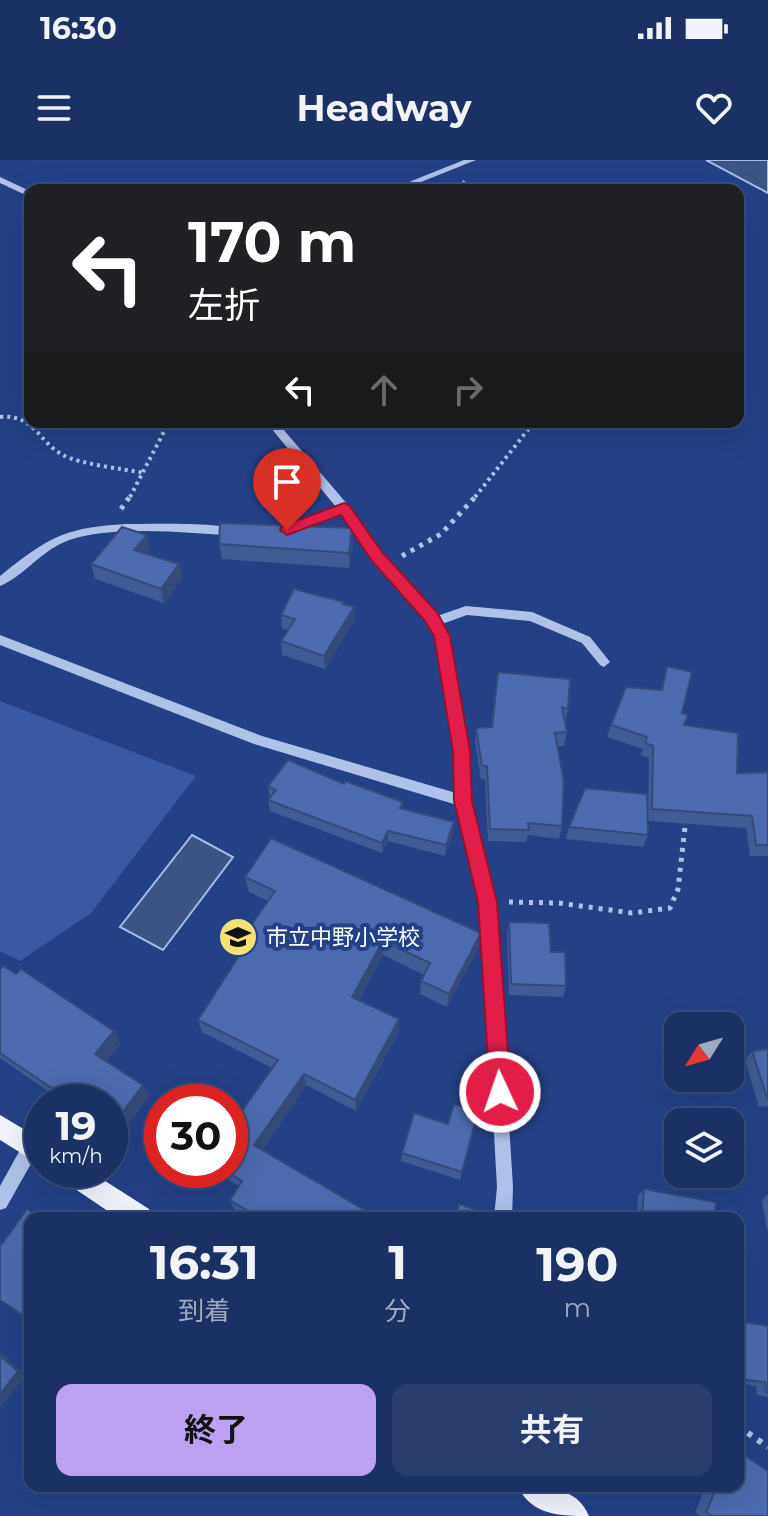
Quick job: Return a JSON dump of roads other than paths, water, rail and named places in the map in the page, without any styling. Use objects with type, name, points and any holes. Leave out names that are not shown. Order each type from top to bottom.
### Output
[{"type":"main road","points":[[0,1126],[24,1142]]},
{"type":"main road","points":[[94,1188],[131,1212]]},
{"type":"main road","points":[[541,1492],[575,1516]]},
{"type":"street","points":[[409,184],[472,160]]},
{"type":"street","points":[[0,180],[24,191]]},
{"type":"street","points":[[276,428],[434,622],[447,652],[461,751],[463,801],[488,902],[505,1187],[503,1212]]},
{"type":"street","points":[[0,582],[41,550],[68,536],[101,530],[258,533],[287,530],[344,508]]},
{"type":"street","points":[[434,622],[466,610],[532,617],[586,640],[604,662]]},
{"type":"street","points":[[0,640],[259,740],[463,801]]},
{"type":"street","points":[[0,1202],[24,1168]]},
{"type":"place","name":"市立中野小学校","points":[[238,937]]}]
